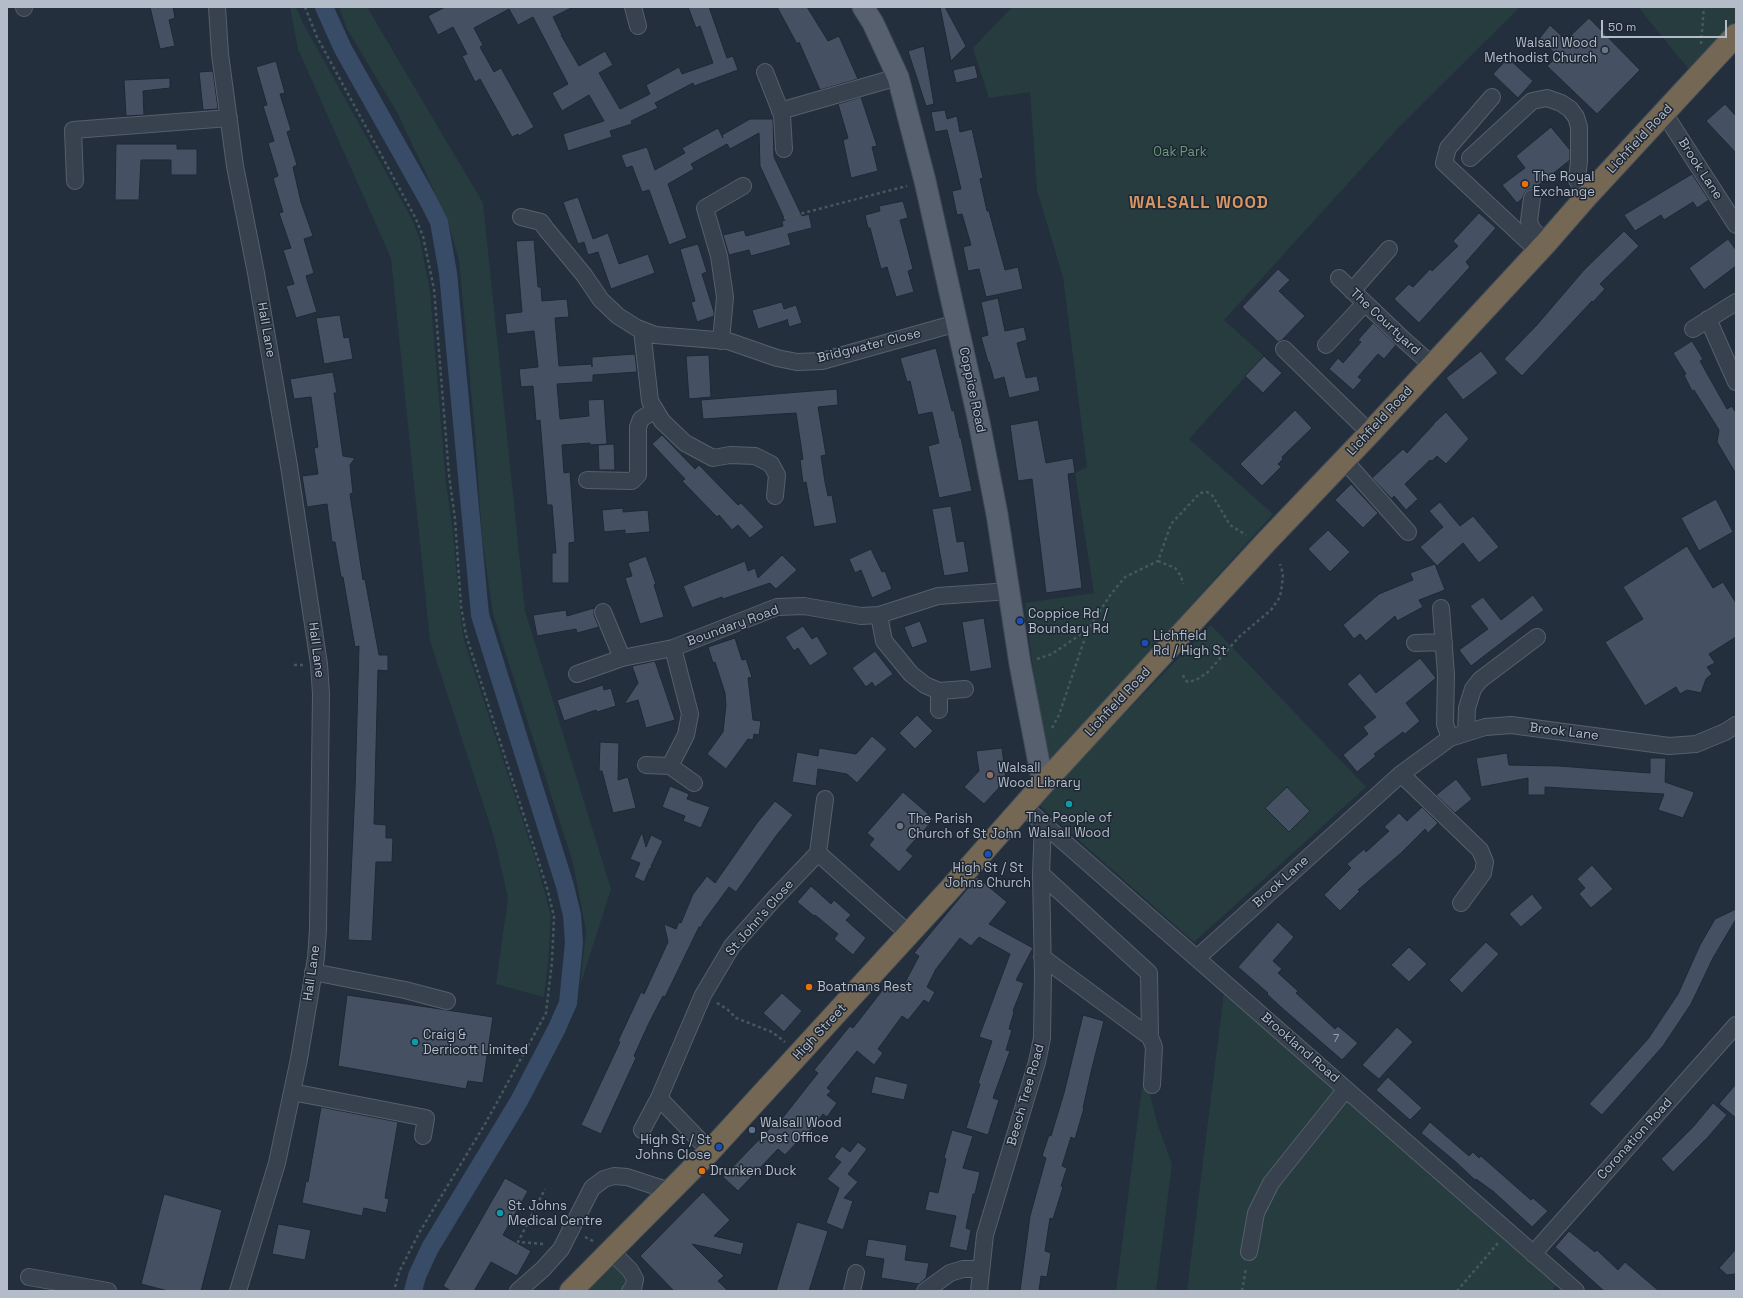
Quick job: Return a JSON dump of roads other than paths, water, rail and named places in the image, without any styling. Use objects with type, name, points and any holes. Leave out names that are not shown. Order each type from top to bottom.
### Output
[{"type":"highway","name":"Lichfield Road","points":[[1023,806],[1266,542],[1370,433],[1542,247],[1699,73],[1736,35]]},
{"type":"highway","name":"High Street","points":[[571,1291],[710,1151],[909,934],[1023,806]]},
{"type":"main road","name":"Coppice Road","points":[[863,7],[873,23],[898,77],[925,181],[957,323],[997,514],[1020,664],[1034,745],[1043,784]]},
{"type":"street","name":"Hall Lane","points":[[217,7],[220,54],[234,166],[256,273],[289,466],[319,664],[321,694],[318,913],[313,972],[292,1092],[277,1163],[238,1291]]},
{"type":"street","points":[[633,7],[638,26]]},
{"type":"street","points":[[765,72],[782,115],[784,149]]},
{"type":"street","points":[[780,111],[898,77]]},
{"type":"street","points":[[1492,97],[1448,148],[1444,163],[1542,247]]},
{"type":"street","points":[[1470,158],[1532,101],[1547,98],[1561,102],[1570,109],[1576,117],[1579,127],[1579,161],[1577,180],[1588,196]]},
{"type":"street","name":"Brook Lane","points":[[1664,113],[1736,224]]},
{"type":"street","points":[[75,181],[73,130],[229,118]]},
{"type":"street","points":[[721,341],[725,297],[719,256],[705,208],[743,186]]},
{"type":"street","points":[[1532,198],[1529,221],[1542,247]]},
{"type":"street","name":"Bridgwater Close","points":[[521,217],[541,222],[602,300],[618,316],[642,330],[655,335],[728,341],[777,358],[797,362],[822,361],[957,323]]},
{"type":"street","points":[[1352,291],[1389,249]]},
{"type":"street","name":"The Courtyard","points":[[1339,278],[1432,365]]},
{"type":"street","points":[[1693,328],[1736,302]]},
{"type":"street","points":[[1326,345],[1365,303]]},
{"type":"street","points":[[1708,319],[1736,382]]},
{"type":"street","points":[[642,330],[650,401],[662,421],[685,443],[713,458],[730,455],[755,456],[771,464],[777,475],[775,496]]},
{"type":"street","points":[[1284,350],[1370,433]]},
{"type":"street","points":[[587,480],[632,481],[638,475],[638,427],[641,419],[655,410]]},
{"type":"street","points":[[1344,460],[1408,532]]},
{"type":"street","name":"Boundary Road","points":[[577,674],[622,658],[673,648],[777,607],[804,606],[861,616],[879,615],[938,596],[1010,591]]},
{"type":"street","points":[[1441,608],[1446,692],[1445,724],[1450,738]]},
{"type":"street","points":[[603,612],[622,658]]},
{"type":"street","points":[[879,615],[884,641],[911,674],[925,686],[938,690],[965,689]]},
{"type":"street","points":[[1466,733],[1467,708],[1473,689],[1480,680],[1536,637]]},
{"type":"street","points":[[1415,643],[1444,642]]},
{"type":"street","points":[[670,766],[686,736],[690,714],[673,648]]},
{"type":"street","points":[[938,690],[939,710]]},
{"type":"street","name":"Brook Lane","points":[[1197,958],[1401,774],[1450,738],[1485,727],[1511,725],[1669,746],[1696,744],[1725,732],[1736,724]]},
{"type":"street","points":[[646,765],[670,766],[694,783]]},
{"type":"street","points":[[1401,774],[1480,850],[1485,862],[1483,873],[1461,902]]},
{"type":"street","points":[[825,799],[819,835],[818,852],[909,934]]},
{"type":"street","name":"Brookland Road","points":[[1023,806],[1576,1291]]},
{"type":"street","name":"Beech Tree Road","points":[[979,1291],[985,1235],[992,1208],[1038,1062],[1042,1038],[1043,975],[1041,874],[1043,823]]},
{"type":"street","name":"St John's Close","points":[[642,1130],[659,1098],[703,995],[732,946],[818,852]]},
{"type":"street","points":[[1041,874],[1149,974],[1150,1037],[1154,1047],[1152,1086]]},
{"type":"street","points":[[1042,957],[1150,1037]]},
{"type":"street","points":[[313,972],[405,990],[447,1001]]},
{"type":"street","name":"Coronation Road","points":[[1533,1254],[1736,1025]]},
{"type":"street","points":[[1249,1252],[1256,1213],[1271,1183],[1346,1089]]},
{"type":"street","points":[[292,1092],[426,1118],[423,1136]]},
{"type":"street","points":[[659,1098],[710,1151]]},
{"type":"street","points":[[518,1291],[561,1249],[592,1188],[604,1179],[614,1176],[627,1176],[670,1190]]},
{"type":"street","points":[[611,1251],[630,1270],[635,1278],[633,1289],[630,1291]]},
{"type":"street","points":[[925,1291],[950,1274],[963,1269],[981,1269]]},
{"type":"street","points":[[852,1291],[856,1273]]},
{"type":"street","points":[[28,1276],[108,1291]]},
{"type":"waterway","points":[[324,7],[343,49],[439,222],[448,273],[480,615],[565,886],[572,915],[574,943],[568,1003],[557,1028],[519,1101],[430,1248],[417,1276],[413,1291]]},
{"type":"place","name":"Walsall Wood Methodist Church","points":[[1605,50]]},
{"type":"place","name":"The Royal Exchange","points":[[1525,184]]},
{"type":"place","name":"Coppice Rd / Boundary Rd","points":[[1020,621]]},
{"type":"place","name":"Lichfield Rd / High St","points":[[1145,643]]},
{"type":"place","name":"Walsall Wood Library","points":[[990,775]]},
{"type":"place","name":"The People of Walsall Wood","points":[[1069,804]]},
{"type":"place","name":"The Parish Church of St John","points":[[900,826]]},
{"type":"place","name":"High St / St Johns Church","points":[[988,854]]},
{"type":"place","name":"Boatmans Rest","points":[[809,987]]},
{"type":"place","name":"Craig & Derricott Limited","points":[[415,1042]]},
{"type":"place","name":"Walsall Wood Post Office","points":[[752,1130]]},
{"type":"place","name":"High St / St Johns Close","points":[[719,1147]]},
{"type":"place","name":"Drunken Duck","points":[[702,1171]]},
{"type":"place","name":"St. Johns Medical Centre","points":[[500,1213]]},
{"type":"district","name":"WALSALL WOOD","points":[[1199,203]]},
{"type":"park label","name":"Oak Park","points":[[1180,152]]}]
